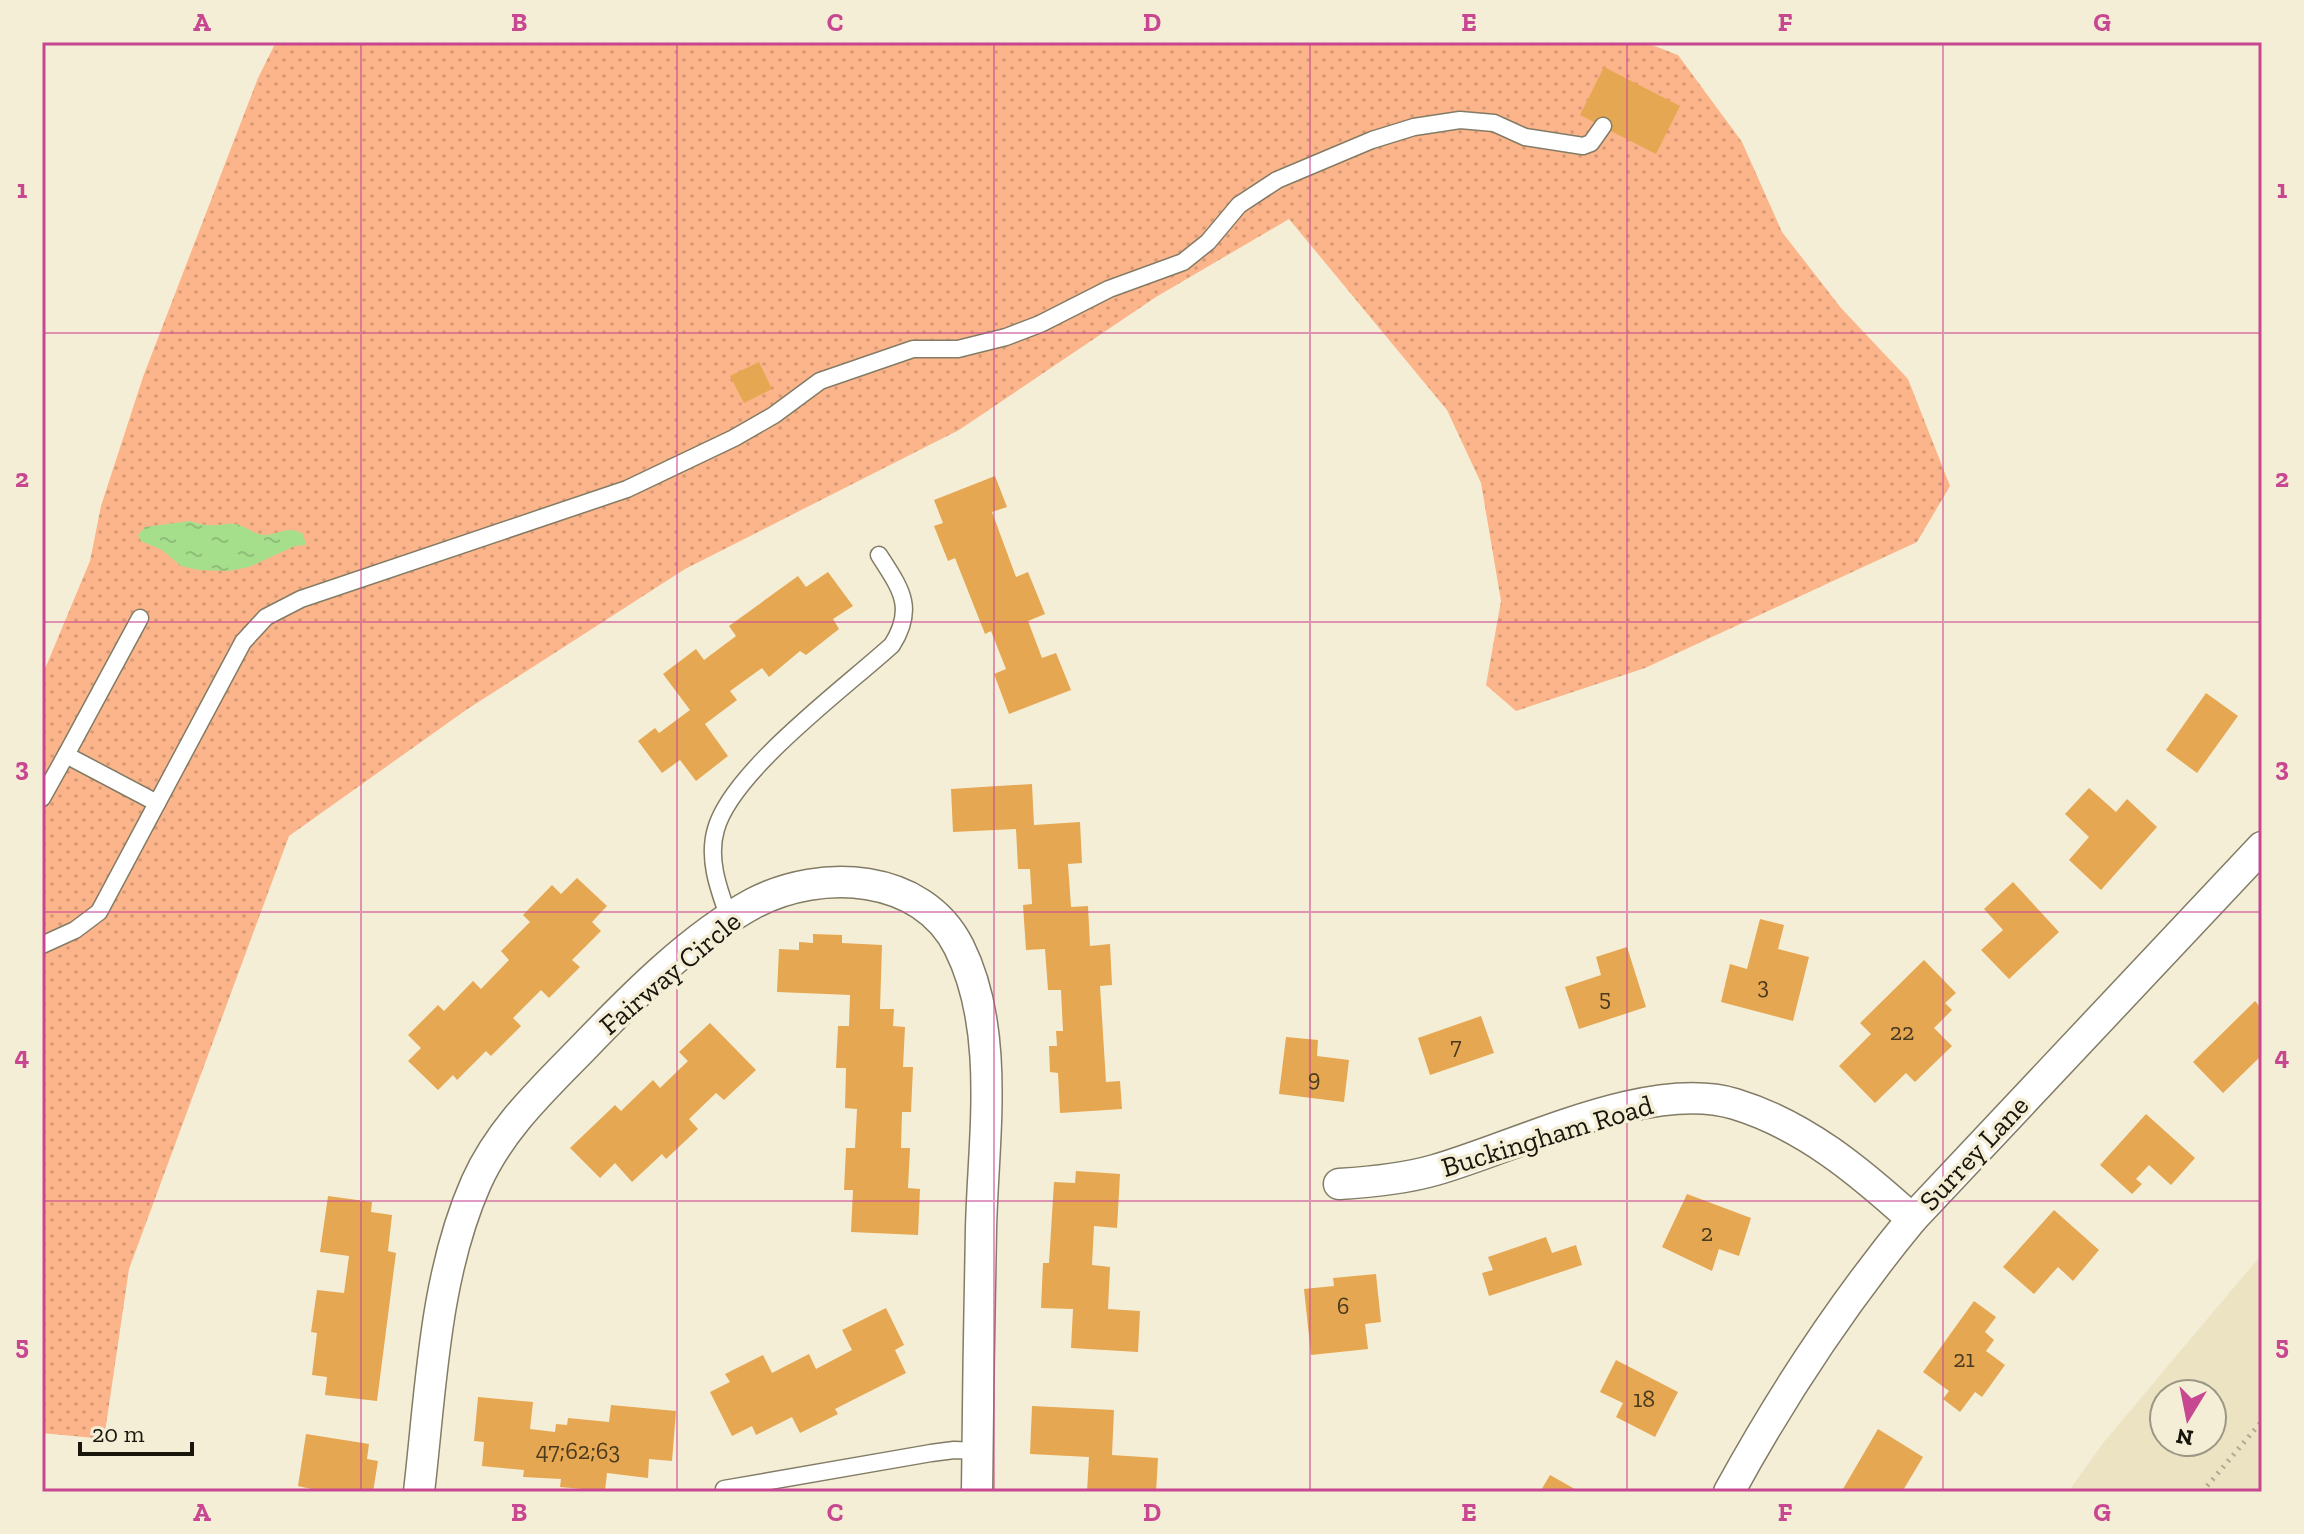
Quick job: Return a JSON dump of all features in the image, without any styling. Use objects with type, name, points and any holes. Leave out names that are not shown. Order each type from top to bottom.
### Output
[{"type":"street","name":"Surrey Lane","points":[[1729,1492],[1822,1337],[1912,1219],[2262,847]]},
{"type":"street","name":"Fairway Circle","points":[[419,1492],[441,1311],[450,1264],[461,1221],[476,1182],[495,1147],[520,1113],[599,1031],[643,989],[729,918],[783,890],[838,882],[868,884],[897,891],[922,903],[941,921],[958,944],[969,969],[986,1068],[987,1109],[981,1223],[977,1492]]},
{"type":"street","name":"Buckingham Road","points":[[1339,1184],[1376,1182],[1437,1169],[1624,1107],[1662,1100],[1700,1098],[1733,1103],[1798,1130],[1839,1157],[1912,1219]]},
{"type":"lane","points":[[42,945],[75,930],[99,912],[243,642],[266,617],[301,599],[627,489],[734,438],[774,415],[820,381],[913,349],[958,349],[1006,337],[1040,324],[1084,300],[1183,262],[1208,242],[1239,205],[1277,180],[1372,140],[1414,127],[1460,120],[1494,123],[1525,137],[1583,146],[1591,143],[1603,126]]},
{"type":"lane","points":[[729,918],[718,888],[713,858],[715,830],[726,806],[776,748],[892,645],[902,630],[905,609],[902,591],[879,555]]},
{"type":"lane","points":[[42,798],[140,618]]},
{"type":"lane","points":[[66,755],[157,803]]},
{"type":"lane","points":[[724,1489],[931,1453],[978,1451]]},
{"type":"path","points":[[2202,1492],[2262,1421]]},
{"type":"shaded area","points":[[276,42],[1644,42],[1678,55],[1742,142],[1782,232],[1841,308],[1908,379],[1950,486],[1917,542],[1645,668],[1516,711],[1486,685],[1501,601],[1481,483],[1447,410],[1289,219],[1156,297],[959,430],[685,569],[466,710],[289,836],[129,1269],[104,1439],[42,1433],[42,676],[90,561],[101,506],[143,377],[258,78]]},
{"type":"shaded area","points":[[2262,1254],[2262,1492],[2068,1492],[2104,1442],[2148,1390],[2148,1458],[2228,1458],[2228,1378],[2158,1378]]},
{"type":"water","points":[[190,521],[207,525],[238,525],[262,535],[293,530],[303,534],[306,545],[295,546],[249,567],[229,571],[198,570],[181,566],[162,550],[141,541],[138,535],[145,527]]},
{"type":"building","points":[[1604,67],[1680,106],[1656,154],[1580,115]]},
{"type":"building","points":[[759,362],[772,389],[744,403],[730,376]]},
{"type":"building","points":[[995,476],[1007,507],[992,512],[1016,577],[1028,572],[1045,614],[1028,621],[1042,658],[1056,653],[1071,690],[1009,714],[994,674],[1006,669],[991,631],[985,634],[955,558],[948,561],[934,526],[943,523],[934,500]]},
{"type":"building","points":[[828,572],[853,606],[833,619],[839,629],[806,655],[800,651],[769,677],[762,668],[730,691],[737,700],[705,724],[728,756],[696,781],[680,760],[662,773],[638,741],[655,728],[659,733],[690,710],[663,674],[696,649],[704,660],[736,636],[729,626],[798,576],[806,587]]},
{"type":"building","points":[[2206,693],[2238,716],[2197,773],[2166,750]]},
{"type":"building","points":[[1032,784],[1034,825],[1080,822],[1082,863],[1068,864],[1071,907],[1088,906],[1090,946],[1110,944],[1112,985],[1100,986],[1106,1082],[1120,1081],[1122,1109],[1060,1113],[1058,1073],[1050,1072],[1049,1046],[1057,1046],[1056,1031],[1063,1031],[1061,990],[1048,990],[1045,949],[1026,950],[1023,905],[1032,904],[1030,869],[1018,869],[1016,829],[953,832],[951,789]]},
{"type":"building","points":[[2089,788],[2116,812],[2127,799],[2157,827],[2101,890],[2069,860],[2089,837],[2065,814]]},
{"type":"building","points":[[577,878],[607,906],[592,922],[601,931],[572,960],[580,967],[549,998],[541,990],[513,1018],[521,1026],[491,1056],[486,1051],[457,1080],[453,1075],[438,1090],[408,1061],[421,1048],[408,1035],[438,1005],[444,1011],[473,981],[481,989],[509,960],[501,951],[530,922],[523,915],[552,885],[561,894]]},
{"type":"building","points":[[2013,882],[2059,932],[2009,979],[1981,950],[2003,930],[1984,909]]},
{"type":"building","points":[[1760,919],[1784,925],[1778,949],[1809,957],[1793,1021],[1721,1002],[1730,964],[1747,969]]},
{"type":"building","points":[[813,934],[842,935],[842,943],[882,945],[880,1009],[894,1009],[893,1026],[905,1027],[903,1067],[913,1067],[911,1112],[902,1112],[901,1148],[910,1148],[908,1188],[920,1189],[918,1235],[851,1232],[853,1190],[844,1190],[846,1148],[855,1148],[857,1109],[845,1108],[846,1068],[836,1068],[838,1026],[849,1026],[850,995],[777,992],[779,949],[799,950],[799,942],[813,943]]},
{"type":"building","points":[[1627,947],[1646,1007],[1579,1029],[1565,987],[1601,975],[1596,957]]},
{"type":"building","points":[[1924,960],[1956,993],[1945,1003],[1952,1010],[1934,1028],[1952,1046],[1915,1082],[1906,1073],[1875,1103],[1839,1066],[1871,1034],[1860,1023]]},
{"type":"building","points":[[2255,1001],[2262,1009],[2262,1055],[2223,1093],[2193,1062]]},
{"type":"building","points":[[1481,1016],[1494,1053],[1430,1075],[1418,1038]]},
{"type":"building","points":[[710,1023],[756,1070],[724,1100],[716,1093],[689,1119],[698,1129],[666,1159],[662,1154],[632,1182],[615,1163],[600,1178],[570,1148],[615,1105],[621,1111],[653,1080],[660,1088],[688,1061],[679,1052]]},
{"type":"building","points":[[1286,1037],[1318,1040],[1317,1056],[1349,1060],[1344,1102],[1279,1094]]},
{"type":"building","points":[[2146,1114],[2195,1158],[2171,1185],[2149,1165],[2136,1179],[2142,1184],[2132,1194],[2100,1165]]},
{"type":"building","points":[[1076,1171],[1120,1174],[1117,1228],[1094,1226],[1092,1265],[1110,1267],[1108,1309],[1140,1311],[1138,1352],[1071,1348],[1073,1309],[1041,1308],[1043,1263],[1049,1263],[1054,1182],[1075,1183]]},
{"type":"building","points":[[1687,1194],[1751,1218],[1739,1256],[1719,1249],[1712,1271],[1662,1247]]},
{"type":"building","points":[[328,1196],[372,1202],[371,1212],[392,1215],[388,1251],[396,1253],[377,1401],[325,1395],[327,1377],[312,1375],[317,1333],[311,1332],[317,1290],[344,1293],[349,1256],[320,1252]]},
{"type":"building","points":[[2054,1210],[2099,1250],[2073,1281],[2058,1267],[2034,1294],[2003,1267]]},
{"type":"building","points":[[1546,1237],[1552,1253],[1576,1245],[1582,1265],[1489,1296],[1482,1273],[1493,1270],[1488,1257]]},
{"type":"building","points":[[1376,1274],[1381,1322],[1365,1324],[1368,1349],[1311,1355],[1304,1289],[1334,1286],[1333,1278]]},
{"type":"building","points":[[1974,1301],[1996,1317],[1985,1332],[1994,1340],[1986,1351],[2005,1365],[1982,1397],[1975,1392],[1960,1412],[1943,1399],[1949,1391],[1923,1372]]},
{"type":"building","points":[[886,1308],[904,1345],[895,1350],[906,1373],[835,1409],[838,1414],[800,1433],[792,1417],[756,1435],[752,1426],[732,1436],[710,1392],[730,1382],[725,1374],[763,1355],[772,1373],[809,1354],[816,1369],[852,1350],[842,1330]]},
{"type":"building","points":[[1616,1360],[1678,1392],[1655,1437],[1616,1417],[1623,1403],[1600,1392]]},
{"type":"building","points":[[478,1397],[533,1402],[530,1429],[555,1432],[556,1424],[567,1425],[568,1418],[609,1422],[611,1405],[676,1411],[672,1461],[649,1459],[648,1478],[607,1473],[605,1491],[560,1487],[561,1479],[523,1477],[524,1470],[482,1466],[484,1442],[474,1441]]},
{"type":"building","points":[[1032,1406],[1114,1410],[1112,1455],[1158,1458],[1156,1492],[1087,1492],[1089,1457],[1030,1454]]},
{"type":"building","points":[[1878,1429],[1923,1457],[1902,1492],[1848,1492],[1843,1489]]},
{"type":"building","points":[[306,1434],[369,1444],[367,1459],[378,1461],[373,1492],[325,1492],[298,1486]]},
{"type":"building","points":[[1550,1475],[1580,1492],[1540,1492]]}]
